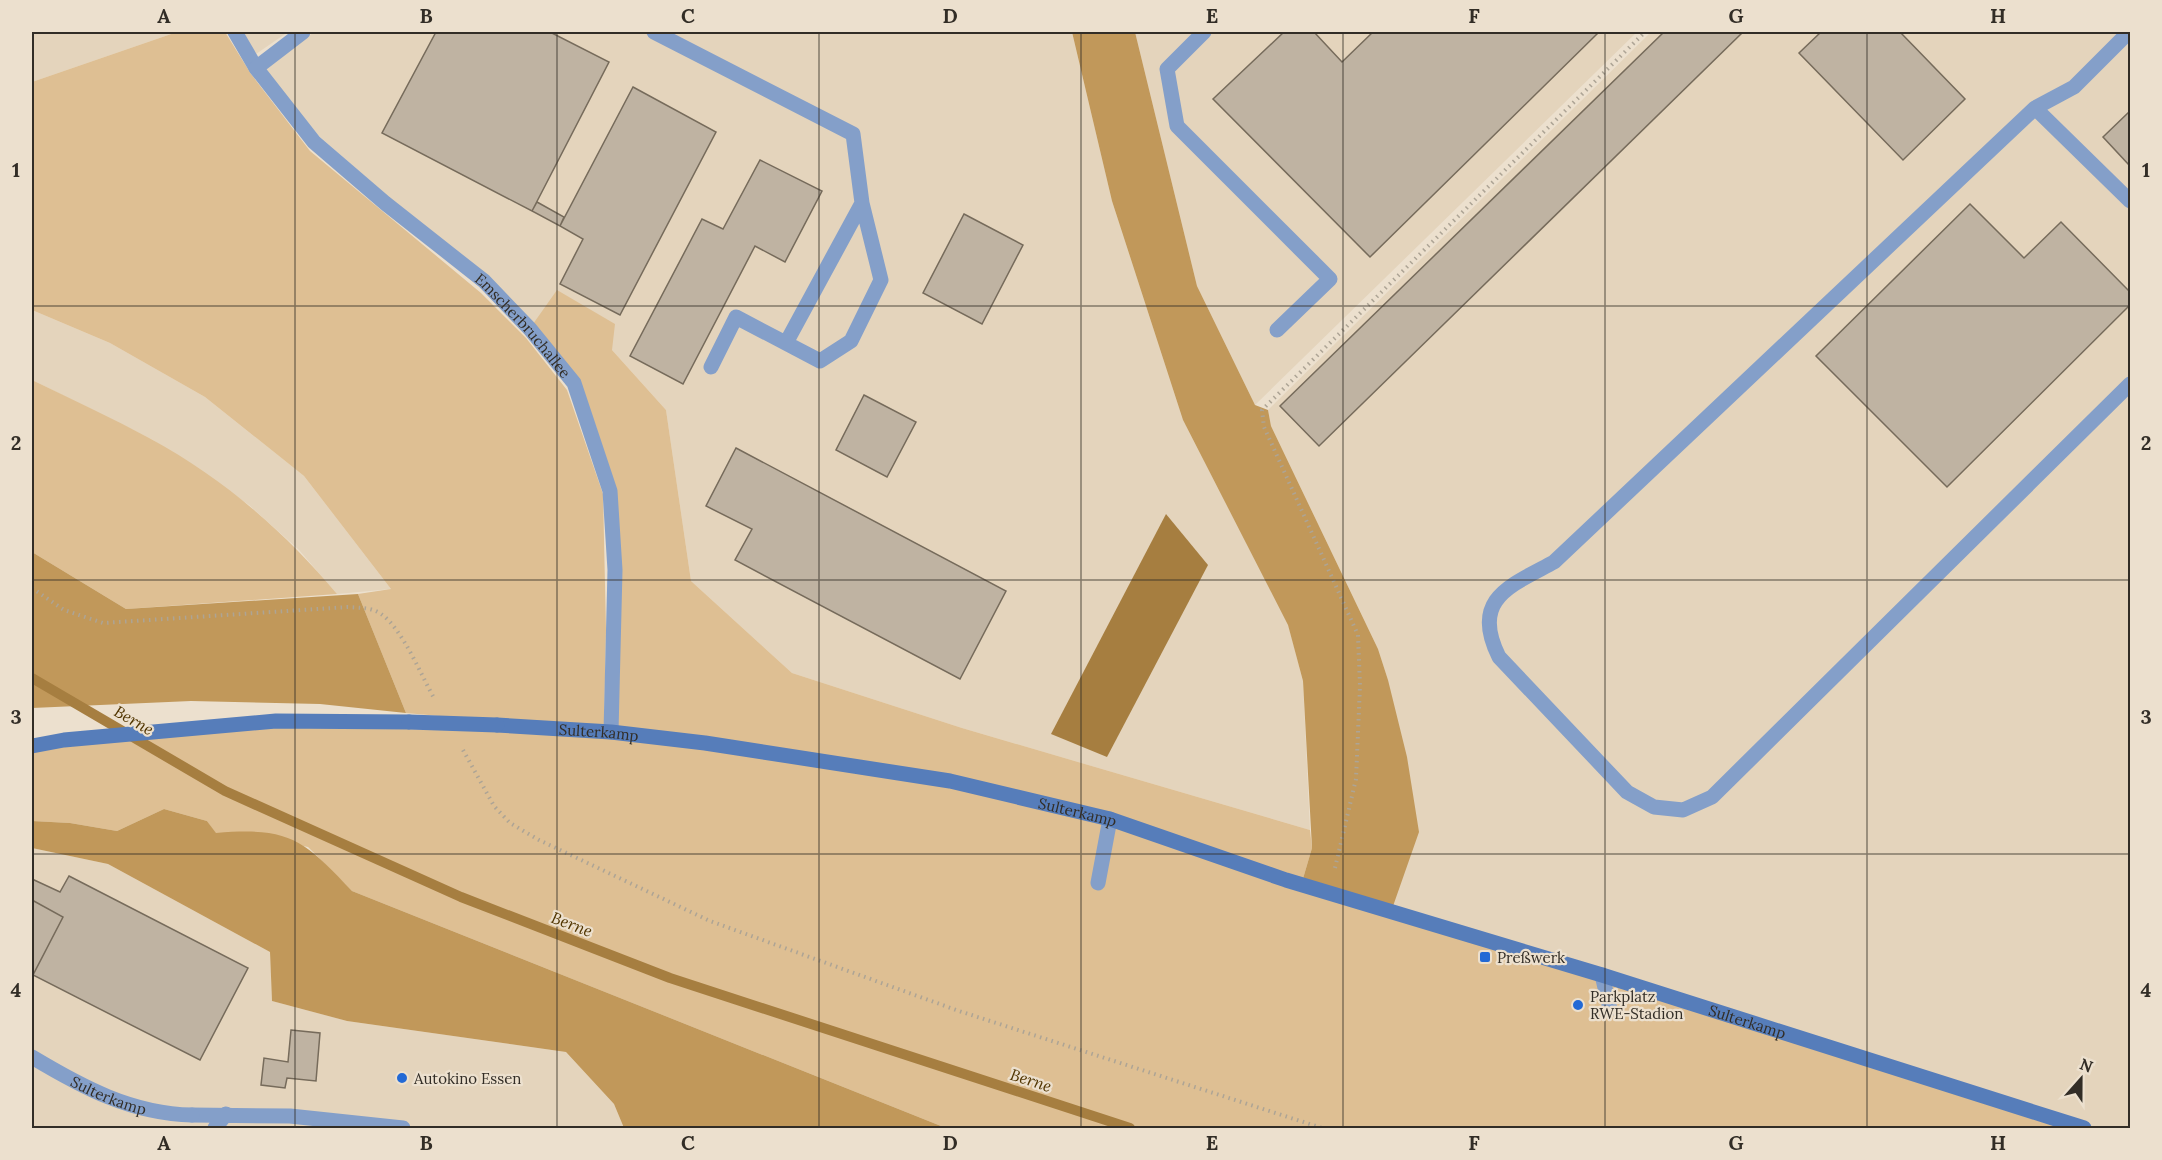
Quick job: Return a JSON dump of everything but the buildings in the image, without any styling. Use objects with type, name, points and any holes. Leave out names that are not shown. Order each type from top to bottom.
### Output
[{"type":"street","name":"Emscherbruchallee","points":[[235,32],[256,68],[314,142],[385,203],[484,281],[530,329],[574,383],[610,491],[615,570],[611,732]]},
{"type":"street","points":[[256,68],[303,32]]},
{"type":"street","points":[[654,32],[853,134],[862,203],[881,280],[851,341],[820,361],[736,318],[711,367]]},
{"type":"street","points":[[1204,32],[1167,69],[1177,126],[1330,279],[1277,330]]},
{"type":"street","points":[[2129,32],[2074,87],[2036,108],[1554,562],[1498,595],[1489,616],[1490,639],[1499,657],[1627,792],[1654,807],[1683,810],[1712,796],[2130,384]]},
{"type":"street","points":[[2036,108],[2130,201]]},
{"type":"street","points":[[786,343],[862,203]]},
{"type":"street","name":"Sulterkamp","points":[[32,746],[64,740],[298,720],[497,725],[611,732],[705,743],[950,781],[1110,819],[1329,893],[1602,975],[2084,1128]]},
{"type":"street","points":[[1098,883],[1110,819]]},
{"type":"street","points":[[1602,975],[1610,1009]]},
{"type":"street","name":"Sulterkamp","points":[[32,1057],[101,1095],[163,1115],[290,1116],[404,1128]]},
{"type":"street","points":[[215,1128],[226,1114]]},
{"type":"path","points":[[1329,893],[1356,779],[1360,686],[1358,635],[1264,427],[1262,410],[1645,32]]},
{"type":"path","points":[[32,588],[64,610],[103,624],[348,607],[369,608],[380,613],[395,629],[437,704]]},
{"type":"path","points":[[460,745],[494,806],[510,824],[539,840],[711,921],[959,1011],[1322,1128]]},
{"type":"shaded area","points":[[32,32],[177,32],[32,82]]},
{"type":"shaded area","points":[[177,32],[225,32],[251,74],[310,151],[481,293],[526,338],[567,390],[603,494],[606,630],[604,725],[495,721],[406,713],[358,594],[391,589],[304,476],[205,397],[110,343],[32,310],[32,82]]},
{"type":"shaded area","points":[[240,32],[288,32],[256,54]]},
{"type":"shaded area","points":[[314,32],[1072,32],[1112,201],[1183,420],[1288,624],[1303,681],[1310,830],[962,728],[792,673],[691,581],[666,410],[612,350],[533,324],[319,136],[264,70]]},
{"type":"shaded area","points":[[1072,32],[1135,32],[1197,286],[1255,405],[1268,410],[1271,426],[1378,649],[1407,757],[1419,832],[1392,909],[1302,882],[1312,848],[1303,681],[1288,625],[1183,420],[1112,201]]},
{"type":"shaded area","points":[[1135,32],[1637,32],[1255,405],[1197,286]]},
{"type":"shaded area","points":[[1651,32],[2130,32],[2130,1128],[2094,1128],[1802,1035],[1392,909],[1388,680],[1378,649],[1271,426],[1268,410]]},
{"type":"shaded area","points":[[557,290],[615,324],[612,350],[666,410],[691,581],[792,673],[962,728],[1310,830],[1312,848],[1302,882],[1112,816],[616,728],[619,625],[596,426],[533,324]]},
{"type":"shaded area","points":[[32,310],[110,343],[205,397],[304,476],[391,589],[337,594],[299,550],[249,505],[153,440],[32,380]]},
{"type":"shaded area","points":[[32,380],[151,439],[203,471],[252,508],[274,528],[337,594],[126,609],[32,552]]},
{"type":"shaded area","points":[[1166,514],[1208,565],[1107,757],[1051,734]]},
{"type":"shaded area","points":[[32,552],[126,609],[358,594],[406,713],[320,704],[191,701],[32,708]]},
{"type":"shaded area","points":[[276,725],[609,735],[949,784],[1111,824],[2077,1128],[946,1128],[352,891],[308,847],[237,832],[216,834],[207,821],[164,809],[117,831],[70,823],[32,821],[32,749]]},
{"type":"shaded area","points":[[164,809],[207,821],[216,833],[262,832],[293,840],[320,859],[352,891],[946,1128],[624,1128],[614,1104],[566,1052],[347,1021],[272,1001],[270,952],[108,864],[32,848],[32,821],[70,823],[117,831]]},
{"type":"shaded area","points":[[32,848],[108,864],[270,952],[272,1001],[347,1021],[566,1052],[614,1104],[624,1128],[32,1128]]},
{"type":"waterway","name":"Berne","points":[[32,678],[225,791],[461,897],[670,978],[1130,1128]]},
{"type":"place","name":"Preßwerk","points":[[1485,957]]},
{"type":"place","name":"Parkplatz RWE-Stadion","points":[[1578,1005]]},
{"type":"place","name":"Autokino Essen","points":[[402,1078]]}]
